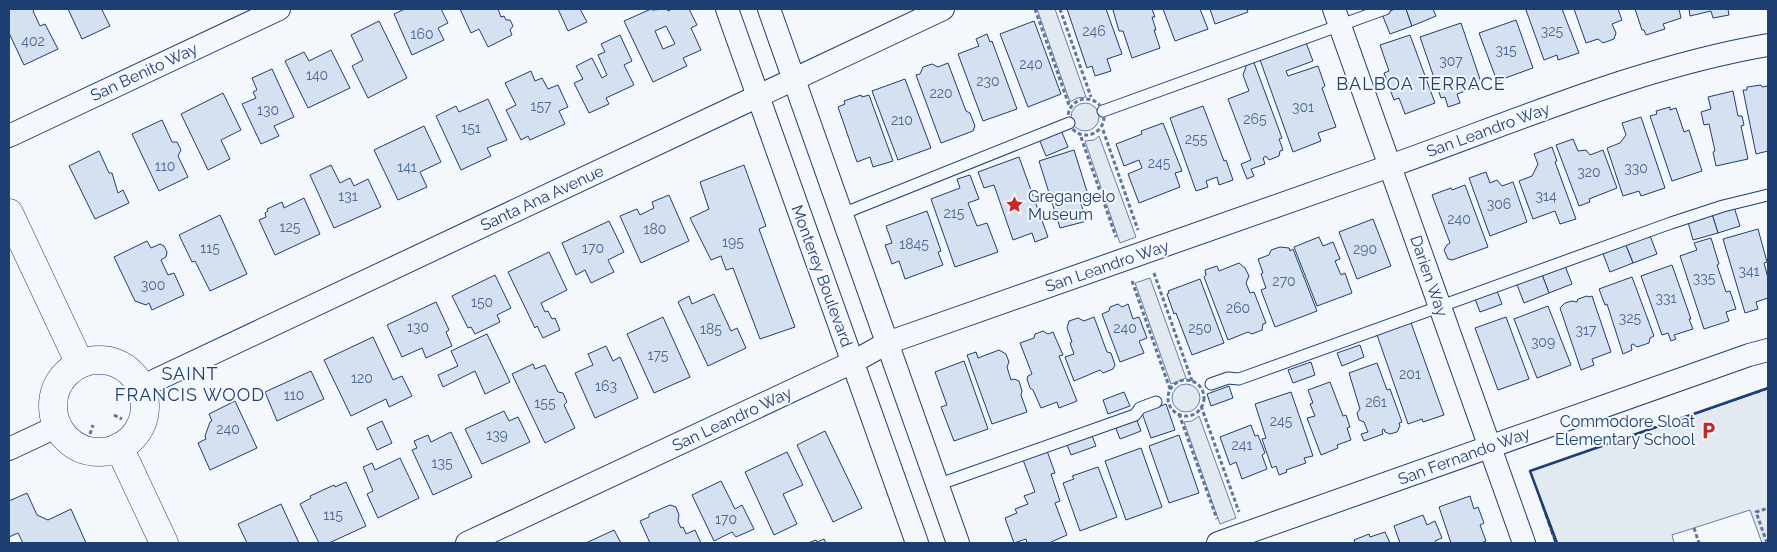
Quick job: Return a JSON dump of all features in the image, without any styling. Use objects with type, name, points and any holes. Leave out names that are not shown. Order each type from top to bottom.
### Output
[{"type":"main road","points":[[9,213],[80,364]]},
{"type":"main road","points":[[97,360],[115,363],[130,372],[141,387],[144,404],[142,421],[133,436],[119,447],[102,452],[84,449],[69,440],[58,426],[53,408],[56,390],[65,375],[80,364],[97,360]]},
{"type":"main road","points":[[119,447],[164,543]]},
{"type":"street","name":"San Benito Way","points":[[9,136],[279,9]]},
{"type":"street","name":"Monterey Boulevard","points":[[727,9],[917,543]]},
{"type":"street","points":[[768,9],[958,543]]},
{"type":"street","name":"Santa Ana Avenue","points":[[141,387],[943,9]]},
{"type":"street","name":"Darien Way","points":[[1337,17],[1524,543]]},
{"type":"street","name":"San Leandro Way","points":[[467,543],[853,362],[887,343],[1618,84],[1708,57],[1768,45]]},
{"type":"street","name":"San Fernando Way","points":[[1221,542],[1749,355],[1768,350]]},
{"type":"street","points":[[9,449],[58,426]]},
{"type":"lane","points":[[1103,110],[1337,17],[1384,9]]},
{"type":"lane","points":[[842,214],[1069,123]]},
{"type":"lane","points":[[1211,384],[1228,378],[1239,379],[1670,223],[1723,206],[1768,195]]},
{"type":"lane","points":[[937,485],[1135,415],[1140,408],[1156,402]]},
{"type":"path","points":[[1035,9],[1070,108]]},
{"type":"path","points":[[1060,9],[1092,100]]},
{"type":"path","points":[[1186,380],[1198,385],[1204,399],[1201,406],[1192,415],[1179,414],[1173,410],[1168,396],[1170,389],[1180,381],[1186,380]]},
{"type":"path","points":[[1201,406],[1246,533]]},
{"type":"path","points":[[1179,414],[1221,542]]},
{"type":"path","points":[[114,415],[122,419]]},
{"type":"path","points":[[90,434],[93,425]]},
{"type":"path","points":[[1767,543],[1756,512],[1768,508]]},
{"type":"path","points":[[1694,528],[1699,543]]},
{"type":"shaded area","points":[[1037,9],[1055,9],[1086,97],[1077,98],[1070,102]]},
{"type":"shaded area","points":[[1085,103],[1095,107],[1099,117],[1095,127],[1085,131],[1075,127],[1071,117],[1075,107]]},
{"type":"shaded area","points":[[1099,136],[1136,237],[1120,243],[1085,141],[1094,140]]},
{"type":"shaded area","points":[[1150,278],[1186,378],[1171,384],[1135,283]]},
{"type":"shaded area","points":[[1186,384],[1196,388],[1200,398],[1196,408],[1186,412],[1176,408],[1172,398],[1176,388]]},
{"type":"shaded area","name":"Commodore Sloat Elementary School","points":[[1768,389],[1768,543],[1762,543],[1750,510],[1672,535],[1674,543],[1555,543],[1530,471]]},
{"type":"shaded area","points":[[1199,416],[1236,518],[1220,524],[1184,422],[1192,421]]},
{"type":"building","points":[[9,9],[35,9],[33,11],[40,26],[45,24],[58,49],[24,65],[9,33]]},
{"type":"building","points":[[68,9],[105,9],[102,10],[110,26],[82,39]]},
{"type":"building","points":[[405,9],[441,9],[448,23],[438,28],[444,40],[412,55],[394,14]]},
{"type":"building","points":[[460,9],[498,9],[501,17],[504,16],[506,20],[510,20],[513,26],[510,30],[512,35],[488,47],[479,29],[471,33]]},
{"type":"building","points":[[558,9],[580,9],[587,22],[568,31]]},
{"type":"building","points":[[651,9],[667,9],[668,11],[672,9],[689,9],[697,25],[691,28],[701,50],[683,58],[687,66],[653,82],[624,21]],"holes":[[[666,26],[675,44],[663,49],[655,31]]]},
{"type":"building","points":[[1067,9],[1106,9],[1122,54],[1107,59],[1111,71],[1095,76],[1092,66],[1087,68]]},
{"type":"building","points":[[1152,9],[1155,17],[1152,17],[1156,30],[1154,30],[1160,48],[1132,58],[1123,31],[1119,31],[1113,10]]},
{"type":"building","points":[[1163,9],[1200,9],[1208,29],[1175,41]]},
{"type":"building","points":[[1210,9],[1247,9],[1248,12],[1215,24]]},
{"type":"building","points":[[1395,9],[1406,9],[1412,26],[1390,34],[1382,14]]},
{"type":"building","points":[[1406,9],[1433,9],[1436,16],[1412,26]]},
{"type":"building","points":[[1562,9],[1579,53],[1558,60],[1557,55],[1544,60],[1526,10]]},
{"type":"building","points":[[1574,9],[1618,9],[1622,20],[1612,24],[1616,33],[1614,39],[1603,43],[1598,39],[1586,43]]},
{"type":"building","points":[[1635,9],[1679,9],[1681,18],[1663,24],[1665,29],[1646,35],[1644,30],[1642,30]]},
{"type":"building","points":[[1689,9],[1728,9],[1729,15],[1713,18],[1711,11],[1690,16]]},
{"type":"building","points":[[1516,20],[1533,68],[1497,81],[1479,33]]},
{"type":"building","points":[[379,21],[407,78],[368,98],[352,66],[363,60],[351,35]]},
{"type":"building","points":[[1034,21],[1061,94],[1028,107],[1000,34]]},
{"type":"building","points":[[1461,23],[1482,85],[1457,94],[1460,103],[1448,107],[1445,97],[1441,98],[1420,37]]},
{"type":"building","points":[[987,34],[990,42],[992,41],[1017,109],[983,121],[958,54],[979,46],[976,39]]},
{"type":"building","points":[[620,35],[632,61],[624,65],[634,85],[606,98],[609,104],[589,113],[574,83],[583,79],[576,66],[592,58],[602,78],[607,75],[598,55],[605,52],[601,44]]},
{"type":"building","points":[[1410,35],[1435,103],[1405,114],[1399,98],[1394,100],[1384,73],[1389,71],[1380,45]]},
{"type":"building","points":[[1305,40],[1313,61],[1286,71],[1288,76],[1318,66],[1325,86],[1322,88],[1336,127],[1318,133],[1321,141],[1293,152],[1259,57]]},
{"type":"building","points":[[331,50],[350,88],[308,108],[285,61],[304,52],[309,61]]},
{"type":"building","points":[[1253,60],[1282,138],[1279,139],[1283,150],[1280,151],[1279,156],[1269,160],[1266,156],[1263,158],[1265,164],[1251,169],[1254,176],[1247,179],[1241,164],[1251,160],[1228,99],[1249,91],[1243,75],[1248,61]]},
{"type":"building","points":[[948,63],[966,111],[970,113],[975,126],[973,131],[941,143],[916,75],[920,74],[923,67],[932,64],[938,67]]},
{"type":"building","points":[[272,69],[294,117],[274,126],[279,136],[261,144],[242,104],[256,98],[253,92],[257,90],[252,78]]},
{"type":"building","points":[[531,71],[535,81],[542,78],[548,89],[558,85],[568,107],[559,111],[565,124],[530,140],[528,136],[521,140],[506,110],[516,105],[505,83]]},
{"type":"building","points":[[905,79],[931,148],[898,160],[872,91]]},
{"type":"building","points":[[1761,85],[1762,87],[1768,86],[1768,151],[1756,154],[1743,90],[1747,90],[1747,87]]},
{"type":"building","points":[[1733,91],[1738,116],[1742,116],[1744,125],[1741,126],[1748,159],[1716,166],[1709,124],[1704,125],[1701,112],[1711,109],[1708,97]]},
{"type":"building","points":[[223,93],[241,130],[221,140],[230,159],[208,170],[181,114]]},
{"type":"building","points":[[861,95],[862,97],[869,95],[893,161],[873,167],[870,157],[857,162],[838,107],[845,104],[844,101]]},
{"type":"building","points":[[488,99],[507,140],[487,148],[491,156],[461,170],[436,116],[456,106],[459,112]]},
{"type":"building","points":[[1203,106],[1233,180],[1219,185],[1217,177],[1206,181],[1208,187],[1196,191],[1170,118]]},
{"type":"building","points":[[1670,107],[1670,110],[1676,108],[1684,132],[1689,130],[1702,171],[1672,181],[1650,116],[1657,114],[1656,111]]},
{"type":"building","points":[[1641,117],[1665,188],[1641,196],[1639,191],[1623,196],[1607,148],[1620,143],[1626,135],[1622,123]]},
{"type":"building","points":[[162,120],[172,142],[177,142],[181,150],[178,156],[188,177],[159,191],[132,134]]},
{"type":"building","points":[[1163,123],[1182,171],[1175,173],[1180,187],[1139,203],[1128,174],[1142,168],[1139,160],[1124,166],[1116,144],[1142,134],[1141,131]]},
{"type":"building","points":[[424,126],[441,162],[420,172],[427,187],[398,200],[374,150]]},
{"type":"building","points":[[1061,130],[1068,147],[1046,156],[1039,139]]},
{"type":"building","points":[[1573,139],[1578,151],[1586,150],[1590,155],[1603,150],[1617,188],[1589,199],[1590,202],[1579,206],[1556,145]]},
{"type":"building","points":[[1552,147],[1557,161],[1555,162],[1576,219],[1560,224],[1555,211],[1533,219],[1519,181],[1532,176],[1538,164],[1534,154]]},
{"type":"building","points":[[1074,150],[1089,198],[1080,201],[1087,221],[1060,228],[1039,161]]},
{"type":"building","points":[[99,151],[109,173],[112,173],[118,193],[123,190],[129,203],[95,219],[69,166]]},
{"type":"building","points":[[1019,157],[1048,237],[1035,242],[1032,233],[1013,240],[994,185],[984,188],[978,172]]},
{"type":"building","points":[[331,165],[340,183],[350,178],[354,186],[368,179],[381,207],[334,228],[310,175]]},
{"type":"building","points":[[744,165],[766,226],[759,229],[795,327],[760,339],[733,268],[726,270],[721,256],[711,260],[690,218],[709,209],[700,182]]},
{"type":"building","points":[[1486,172],[1490,183],[1497,180],[1502,186],[1513,182],[1527,222],[1490,236],[1469,178]]},
{"type":"building","points":[[970,175],[979,199],[968,203],[977,226],[987,223],[998,252],[955,267],[931,199],[960,188],[957,179]]},
{"type":"building","points":[[1465,185],[1488,247],[1452,260],[1448,259],[1444,250],[1450,243],[1432,195]]},
{"type":"building","points":[[669,195],[689,241],[641,263],[620,216],[637,209],[640,215],[654,208],[652,202]]},
{"type":"building","points":[[304,198],[320,234],[275,255],[259,220],[266,217],[267,209],[282,202],[284,208]]},
{"type":"building","points":[[1734,207],[1740,226],[1718,233],[1712,214]]},
{"type":"building","points":[[927,211],[941,251],[938,252],[943,265],[905,279],[899,261],[892,264],[885,245],[892,243],[886,226]]},
{"type":"building","points":[[1712,214],[1718,233],[1693,240],[1688,222]]},
{"type":"building","points":[[220,215],[247,274],[210,291],[195,261],[192,262],[179,235]]},
{"type":"building","points":[[1373,219],[1391,266],[1357,279],[1339,232]]},
{"type":"building","points":[[609,221],[624,252],[608,260],[614,272],[591,283],[585,270],[576,275],[562,243]]},
{"type":"building","points":[[1758,229],[1767,262],[1764,263],[1768,278],[1768,298],[1756,302],[1758,309],[1745,313],[1723,239]]},
{"type":"building","points":[[1649,233],[1657,254],[1633,263],[1625,243]]},
{"type":"building","points":[[1319,237],[1323,246],[1333,242],[1340,259],[1335,261],[1341,275],[1345,273],[1352,293],[1317,306],[1294,247]]},
{"type":"building","points":[[1711,238],[1726,292],[1730,291],[1736,309],[1726,312],[1729,321],[1704,329],[1680,256],[1697,250],[1694,243]]},
{"type":"building","points":[[147,241],[151,248],[160,244],[164,246],[167,252],[166,257],[161,260],[168,275],[174,273],[184,295],[152,310],[149,303],[146,305],[135,301],[114,257]]},
{"type":"building","points":[[1625,243],[1633,263],[1610,272],[1602,251]]},
{"type":"building","points":[[1280,247],[1289,248],[1290,251],[1293,249],[1317,311],[1275,327],[1261,290],[1266,288],[1258,259],[1269,255],[1271,250]]},
{"type":"building","points":[[549,252],[567,290],[541,303],[545,312],[548,311],[552,319],[555,318],[560,330],[543,338],[537,326],[535,328],[508,272]]},
{"type":"building","points":[[1239,263],[1245,268],[1249,276],[1246,283],[1250,293],[1254,292],[1266,323],[1263,324],[1262,330],[1252,334],[1248,332],[1228,340],[1204,277],[1206,275],[1205,270],[1217,266],[1219,271]]},
{"type":"building","points":[[1564,263],[1572,284],[1549,293],[1541,272]]},
{"type":"building","points":[[1672,265],[1693,329],[1674,335],[1676,339],[1671,341],[1668,333],[1662,335],[1641,276]]},
{"type":"building","points":[[1541,272],[1549,293],[1524,303],[1516,282]]},
{"type":"building","points":[[495,275],[511,308],[497,315],[500,322],[475,334],[471,327],[468,328],[452,296]]},
{"type":"building","points":[[1632,277],[1654,336],[1650,338],[1649,343],[1637,347],[1633,344],[1631,345],[1632,350],[1623,354],[1607,304],[1605,305],[1599,289]]},
{"type":"building","points":[[1200,279],[1224,343],[1192,355],[1167,294],[1169,293],[1168,291]]},
{"type":"building","points":[[1497,291],[1502,304],[1480,312],[1475,299]]},
{"type":"building","points":[[714,294],[731,331],[737,328],[746,348],[708,366],[678,302],[689,296],[692,304]]},
{"type":"building","points":[[1592,296],[1611,352],[1592,359],[1594,365],[1581,370],[1560,308],[1565,303],[1577,302],[1578,299]]},
{"type":"building","points":[[436,302],[449,330],[446,332],[452,346],[426,358],[422,348],[402,357],[387,325]]},
{"type":"building","points":[[1118,304],[1122,307],[1128,304],[1133,319],[1139,317],[1147,338],[1139,341],[1144,353],[1120,362],[1102,314],[1109,311],[1110,307]]},
{"type":"building","points":[[1548,306],[1571,365],[1537,378],[1514,319]]},
{"type":"building","points":[[663,317],[690,377],[654,393],[627,334]]},
{"type":"building","points":[[1094,317],[1107,352],[1111,353],[1115,365],[1113,369],[1103,373],[1100,370],[1074,381],[1065,357],[1074,354],[1067,328],[1069,321],[1078,318],[1084,321]]},
{"type":"building","points":[[1506,317],[1529,379],[1498,390],[1475,328]]},
{"type":"building","points":[[1410,320],[1444,415],[1423,422],[1422,419],[1408,424],[1376,332]]},
{"type":"building","points":[[1043,331],[1048,334],[1053,332],[1063,355],[1059,356],[1077,401],[1059,408],[1057,402],[1041,408],[1027,379],[1032,374],[1020,343],[1034,338],[1035,334]]},
{"type":"building","points":[[487,334],[510,382],[485,394],[475,371],[443,387],[438,375],[458,366],[451,351]]},
{"type":"building","points":[[373,337],[393,380],[402,376],[412,396],[389,407],[386,399],[351,416],[324,360]]},
{"type":"building","points":[[1360,345],[1364,357],[1342,366],[1337,353]]},
{"type":"building","points":[[606,346],[613,361],[620,357],[638,398],[595,418],[575,373],[593,365],[588,354]]},
{"type":"building","points":[[999,350],[1006,354],[1011,380],[1019,381],[1022,391],[1021,395],[1027,412],[992,424],[967,355],[976,352],[978,358]]},
{"type":"building","points":[[964,361],[988,429],[954,441],[941,407],[947,405],[935,372]]},
{"type":"building","points":[[1311,362],[1315,375],[1293,383],[1288,370]]},
{"type":"building","points":[[1377,363],[1387,390],[1390,389],[1402,422],[1399,423],[1400,426],[1397,432],[1390,434],[1385,432],[1384,429],[1382,430],[1383,434],[1364,441],[1361,434],[1368,432],[1364,422],[1359,420],[1357,413],[1360,409],[1349,373]]},
{"type":"building","points":[[533,364],[535,369],[545,365],[558,392],[563,393],[567,402],[564,405],[575,428],[545,443],[512,374]]},
{"type":"building","points":[[311,371],[324,399],[277,421],[265,392]]},
{"type":"building","points":[[1330,382],[1343,416],[1346,415],[1350,427],[1347,428],[1351,440],[1337,445],[1338,448],[1321,455],[1307,418],[1315,416],[1310,404],[1313,403],[1308,390]]},
{"type":"building","points":[[1229,386],[1233,398],[1211,406],[1207,394]]},
{"type":"building","points":[[1124,392],[1130,406],[1108,414],[1103,400]]},
{"type":"building","points":[[1291,392],[1313,456],[1304,458],[1306,463],[1286,470],[1287,472],[1279,475],[1276,466],[1272,468],[1262,439],[1266,438],[1255,404]]},
{"type":"building","points":[[235,401],[257,448],[210,470],[198,443],[206,439],[205,436],[212,421],[209,414]]},
{"type":"building","points":[[1166,404],[1175,430],[1151,438],[1142,413]]},
{"type":"building","points":[[504,411],[509,421],[518,417],[530,442],[482,464],[465,429]]},
{"type":"building","points":[[1136,418],[1141,431],[1120,439],[1115,426]]},
{"type":"building","points":[[382,421],[392,443],[377,450],[367,428]]},
{"type":"building","points":[[1251,425],[1255,436],[1258,435],[1265,453],[1262,455],[1267,469],[1242,479],[1236,462],[1230,465],[1220,437]]},
{"type":"building","points":[[825,431],[862,508],[833,522],[797,445]]},
{"type":"building","points":[[451,432],[472,477],[433,495],[412,450],[417,448],[414,441],[428,435],[431,442]]},
{"type":"building","points":[[1091,433],[1096,446],[1071,455],[1066,442]]},
{"type":"building","points":[[1179,435],[1199,493],[1169,503],[1149,446]]},
{"type":"building","points":[[1046,448],[1055,473],[1051,474],[1060,501],[1055,503],[1067,535],[1051,543],[1027,543],[1026,539],[1014,543],[1005,518],[1017,513],[1015,509],[1028,504],[1024,496],[1035,492],[1022,457]]},
{"type":"building","points":[[1141,448],[1162,507],[1126,520],[1105,461]]},
{"type":"building","points":[[787,452],[803,485],[783,494],[797,524],[774,535],[745,472]]},
{"type":"building","points":[[400,458],[419,498],[378,518],[367,494],[373,491],[363,467],[372,463],[375,470]]},
{"type":"building","points":[[1098,467],[1117,517],[1080,531],[1063,483],[1074,479],[1072,476]]},
{"type":"building","points":[[721,481],[735,509],[742,505],[754,529],[736,537],[732,532],[714,541],[692,495]]},
{"type":"building","points":[[346,482],[366,526],[329,543],[319,543],[300,504],[311,498],[310,496],[334,485],[335,487]]},
{"type":"building","points":[[27,493],[37,515],[48,520],[71,509],[86,543],[23,543],[18,533],[9,537],[9,501]]},
{"type":"building","points":[[1470,496],[1474,509],[1478,507],[1484,523],[1480,525],[1486,541],[1481,543],[1451,543],[1439,507]]},
{"type":"building","points":[[281,504],[299,543],[247,543],[238,524]]},
{"type":"building","points":[[670,505],[676,507],[681,528],[683,527],[686,534],[695,530],[701,543],[650,543],[640,521],[649,517],[649,514]]},
{"type":"building","points":[[1423,515],[1427,525],[1435,521],[1442,538],[1435,541],[1436,543],[1400,543],[1394,526]]},
{"type":"building","points":[[614,530],[621,543],[586,543]]},
{"type":"building","points":[[1385,532],[1390,543],[1355,543],[1354,540],[1369,534],[1370,537]]},
{"type":"building","points":[[824,539],[826,543],[808,543],[816,540],[817,542]]},
{"type":"fence","points":[[1555,543],[1530,471],[1768,389]]},
{"type":"wall","points":[[1557,543],[1530,471],[1768,388]]},
{"type":"place","name":"Gregangelo Museum","points":[[1014,205]]},
{"type":"place","name":"Commodore Sloat Elementary School","points":[[1709,430]]},
{"type":"district","name":"BALBOA TERRACE","points":[[1421,83]]},
{"type":"district","name":"SAINT FRANCIS WOOD","points":[[190,383]]}]
